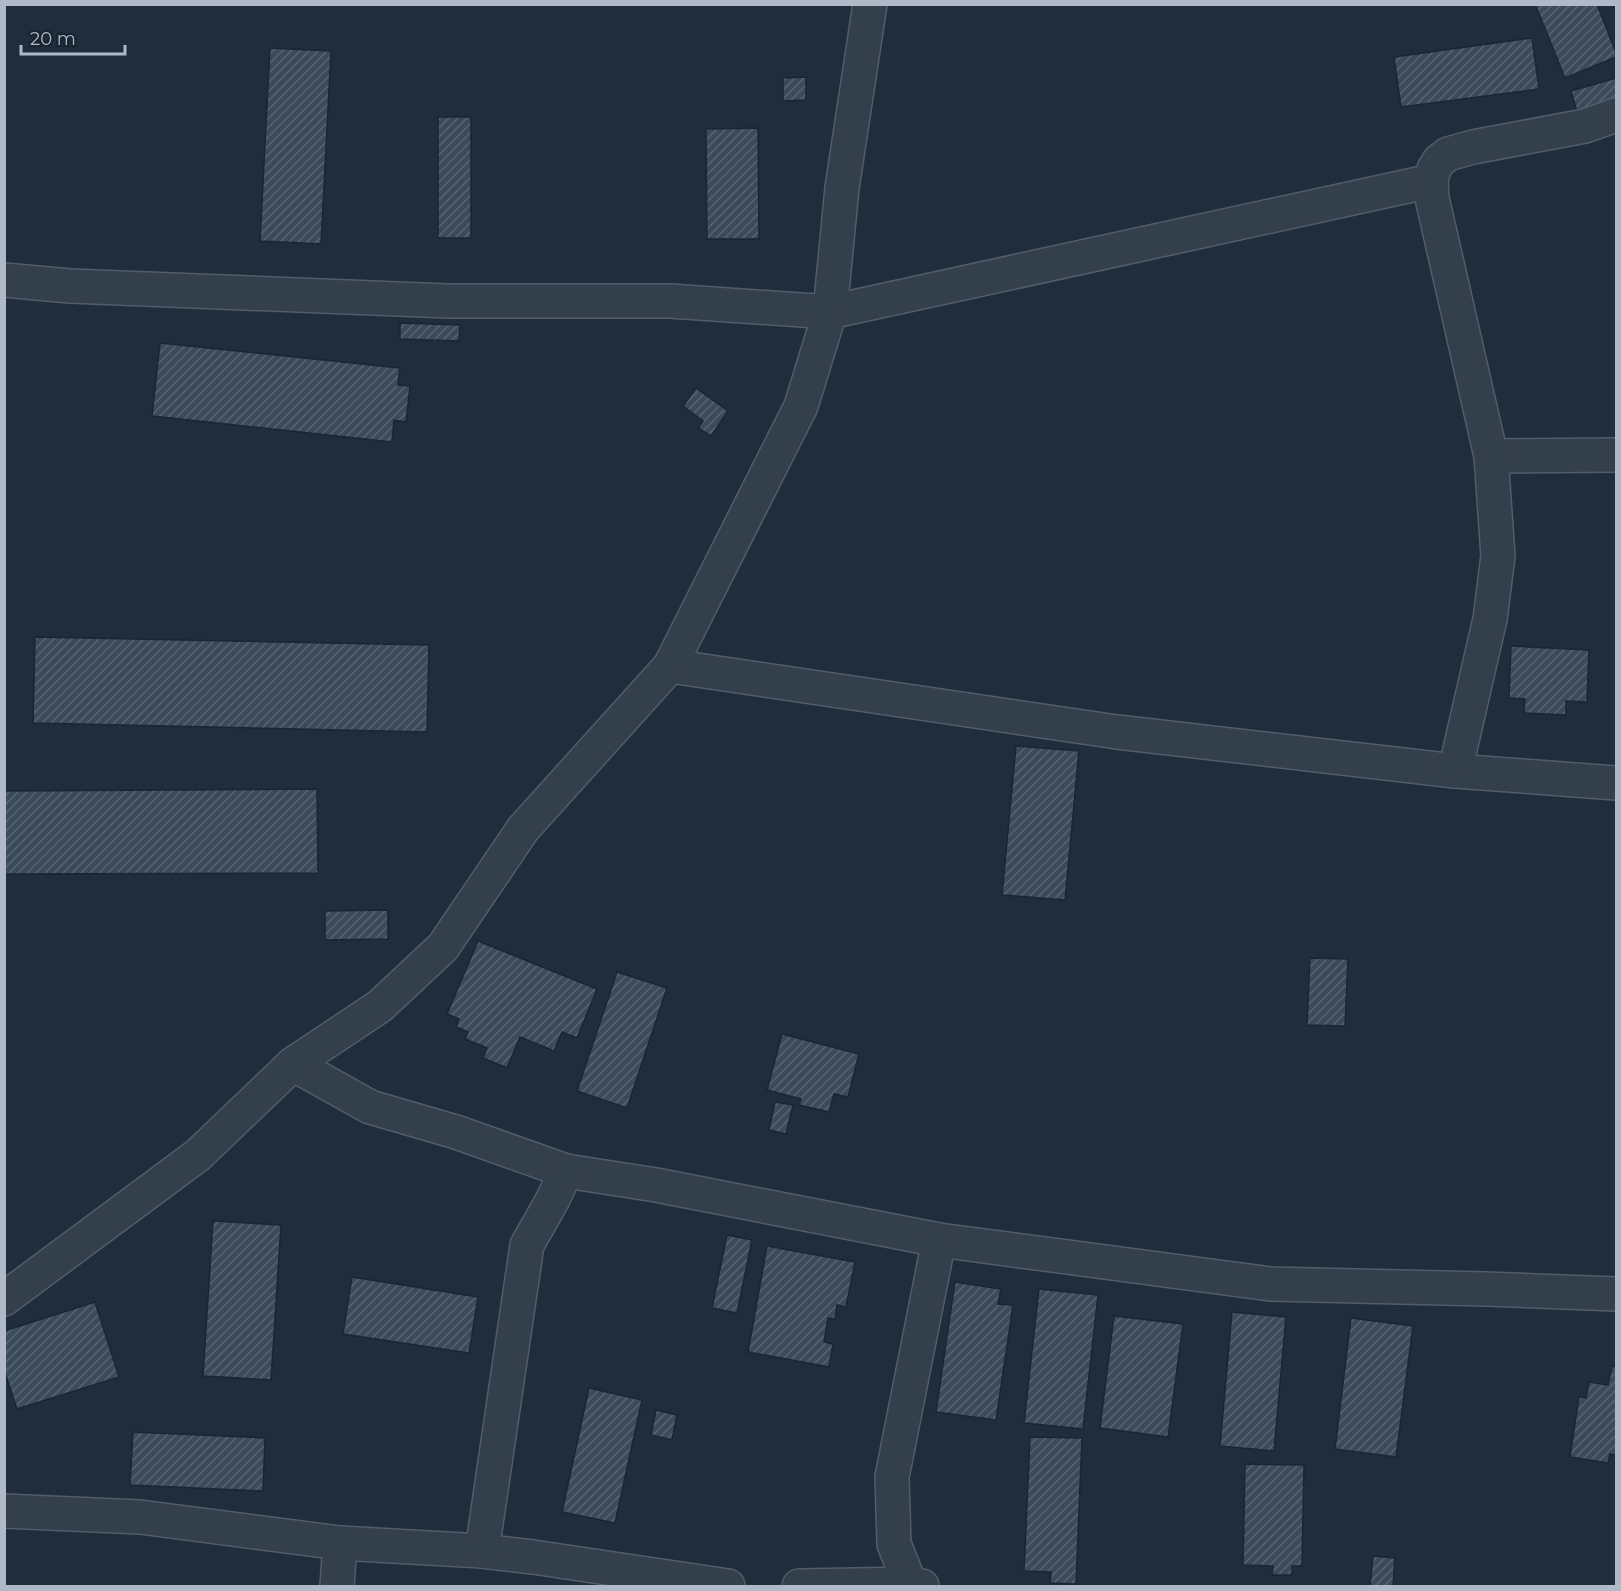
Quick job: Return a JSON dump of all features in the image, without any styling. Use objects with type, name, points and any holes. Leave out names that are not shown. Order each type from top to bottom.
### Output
[{"type":"street","points":[[4,1299],[198,1155],[293,1064],[380,1006],[442,947],[523,829],[670,666],[801,406],[830,312],[842,188],[870,4]]},
{"type":"street","points":[[1455,771],[1490,619],[1498,556],[1491,456],[1432,198],[1431,181],[1439,161],[1448,154],[1473,147],[1585,126],[1617,114]]},
{"type":"street","points":[[4,280],[70,286],[448,301],[670,300],[830,312],[1431,181]]},
{"type":"street","points":[[1491,456],[1617,455]]},
{"type":"street","points":[[670,666],[1117,732],[1455,771],[1617,783]]},
{"type":"street","points":[[293,1064],[370,1107],[456,1132],[566,1171],[656,1185],[939,1240],[1270,1284],[1617,1294]]},
{"type":"street","points":[[482,1551],[527,1245],[566,1171]]},
{"type":"street","points":[[799,1587],[916,1585],[894,1544],[892,1477],[939,1240]]},
{"type":"street","points":[[4,1511],[140,1517],[340,1543],[482,1551],[545,1558],[728,1587]]},
{"type":"street","points":[[337,1587],[340,1543]]},
{"type":"building","points":[[1535,4],[1597,4],[1616,57],[1565,78]]},
{"type":"building","points":[[1532,38],[1539,89],[1401,107],[1394,57]]},
{"type":"building","points":[[270,48],[331,51],[321,244],[260,241]]},
{"type":"building","points":[[806,77],[806,100],[783,101],[783,78]]},
{"type":"building","points":[[1616,78],[1616,101],[1577,112],[1571,91]]},
{"type":"building","points":[[438,117],[471,117],[471,238],[438,238]]},
{"type":"building","points":[[758,128],[759,239],[707,239],[706,129]]},
{"type":"building","points":[[400,323],[460,325],[459,341],[400,339]]},
{"type":"building","points":[[160,343],[400,368],[398,385],[410,386],[406,422],[394,420],[392,442],[152,416]]},
{"type":"building","points":[[696,388],[728,411],[711,436],[698,428],[703,421],[683,406]]},
{"type":"building","points":[[35,637],[429,645],[427,732],[33,723]]},
{"type":"building","points":[[1511,646],[1589,650],[1587,702],[1566,701],[1566,715],[1524,713],[1525,699],[1509,698]]},
{"type":"building","points":[[1016,746],[1079,751],[1065,900],[1002,895]]},
{"type":"building","points":[[317,789],[318,873],[4,874],[4,791]]},
{"type":"building","points":[[388,910],[388,939],[325,940],[325,911]]},
{"type":"building","points":[[478,941],[597,989],[577,1038],[562,1032],[554,1051],[520,1037],[507,1068],[483,1058],[487,1048],[465,1039],[468,1032],[456,1027],[459,1019],[447,1014]]},
{"type":"building","points":[[1310,958],[1348,959],[1345,1026],[1307,1025]]},
{"type":"building","points":[[617,972],[667,988],[627,1108],[577,1091]]},
{"type":"building","points":[[782,1034],[859,1054],[848,1097],[834,1094],[829,1112],[799,1105],[801,1099],[767,1090]]},
{"type":"building","points":[[775,1102],[793,1105],[786,1134],[769,1130]]},
{"type":"building","points":[[213,1221],[281,1225],[271,1380],[203,1376]]},
{"type":"building","points":[[727,1235],[752,1240],[737,1313],[712,1308]]},
{"type":"building","points":[[767,1246],[855,1262],[846,1307],[837,1305],[835,1319],[828,1318],[824,1342],[833,1344],[829,1367],[748,1352]]},
{"type":"building","points":[[352,1277],[478,1297],[469,1353],[343,1334]]},
{"type":"building","points":[[955,1282],[1001,1289],[998,1304],[1013,1305],[996,1420],[936,1412]]},
{"type":"building","points":[[1039,1289],[1098,1295],[1083,1429],[1024,1423]]},
{"type":"building","points":[[95,1302],[119,1377],[17,1409],[4,1370],[4,1331]]},
{"type":"building","points":[[1232,1312],[1286,1317],[1274,1451],[1220,1446]]},
{"type":"building","points":[[1114,1316],[1183,1324],[1168,1437],[1100,1428]]},
{"type":"building","points":[[1351,1318],[1413,1326],[1396,1457],[1335,1449]]},
{"type":"building","points":[[1612,1366],[1616,1367],[1616,1455],[1610,1454],[1608,1463],[1570,1457],[1579,1397],[1586,1398],[1589,1382],[1608,1385]]},
{"type":"building","points":[[589,1388],[642,1400],[615,1523],[562,1512]]},
{"type":"building","points":[[656,1410],[677,1415],[672,1440],[651,1435]]},
{"type":"building","points":[[133,1432],[265,1438],[263,1491],[130,1485]]},
{"type":"building","points":[[1030,1437],[1082,1438],[1076,1584],[1050,1583],[1051,1572],[1024,1571]]},
{"type":"building","points":[[1245,1464],[1304,1465],[1302,1566],[1292,1566],[1292,1575],[1272,1575],[1273,1566],[1243,1565]]},
{"type":"building","points":[[1373,1556],[1395,1558],[1393,1586],[1370,1586]]}]
